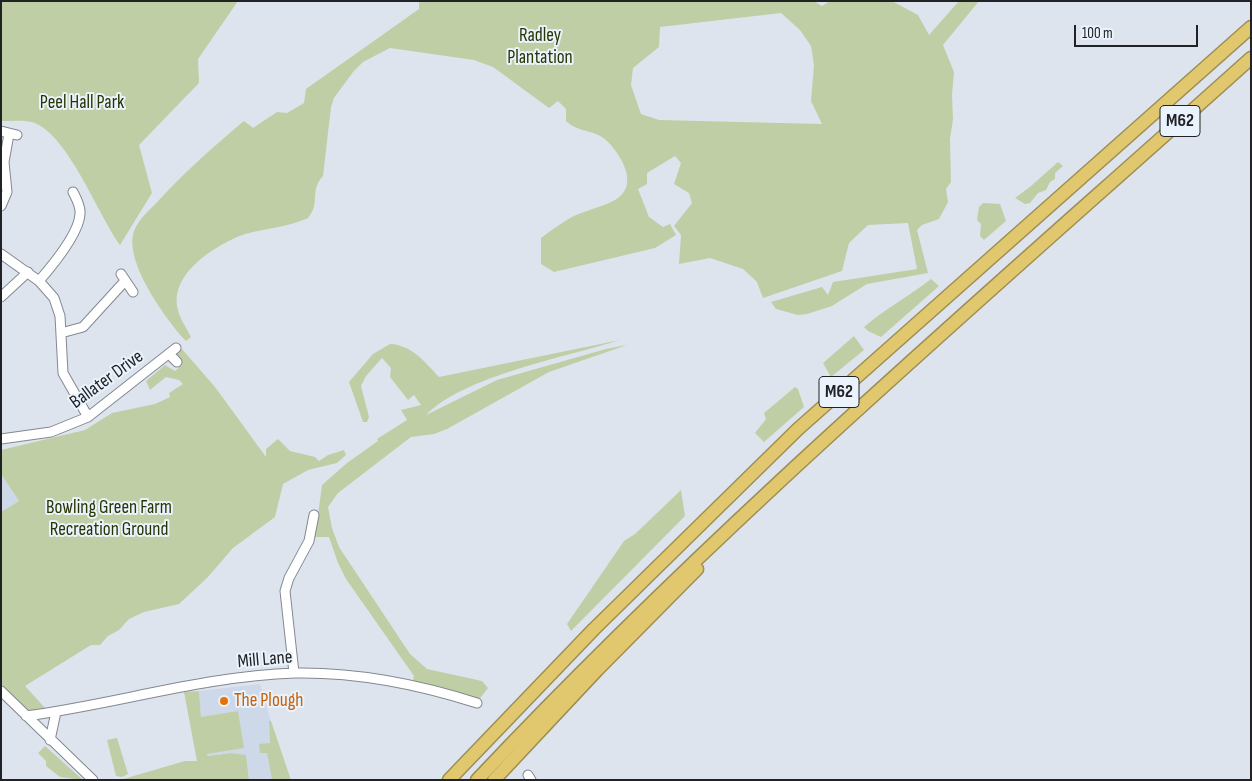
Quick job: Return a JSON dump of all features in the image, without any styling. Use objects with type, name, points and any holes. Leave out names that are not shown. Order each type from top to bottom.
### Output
[{"type":"highway","name":"M62","points":[[449,780],[594,630],[798,429],[1251,27]]},
{"type":"highway","name":"M62","points":[[477,780],[608,644],[697,557],[812,451],[1251,58]]},
{"type":"highway","points":[[494,780],[597,670],[812,451]]},
{"type":"street","points":[[1,206],[7,192],[4,162],[9,133]]},
{"type":"street","points":[[40,281],[60,254],[79,222],[80,212],[73,192]]},
{"type":"street","points":[[1,254],[40,281],[50,292],[58,307],[63,373],[88,417]]},
{"type":"street","points":[[1,297],[28,272]]},
{"type":"street","points":[[61,333],[83,327],[123,278],[133,292]]},
{"type":"street","name":"Ballater Drive","points":[[1,440],[50,432],[88,417],[173,351],[177,362]]},
{"type":"street","points":[[294,673],[285,591],[289,578],[309,541],[314,515]]},
{"type":"street","name":"Mill Lane","points":[[26,716],[56,712],[207,682],[294,673],[344,674],[387,679],[438,690],[477,703]]},
{"type":"street","points":[[1,691],[93,780]]},
{"type":"street","points":[[50,740],[52,722],[56,712]]},
{"type":"shaded area","points":[[1,474],[19,501],[1,512]]},
{"type":"shaded area","points":[[260,684],[271,721],[269,722],[270,744],[260,752],[267,752],[272,780],[249,780],[246,755],[231,753],[208,756],[201,717],[199,691]]},
{"type":"green space","name":"Peel Hall Park","points":[[2,1],[238,1],[198,59],[199,83],[139,145],[152,193],[120,245],[81,176],[57,141],[45,129],[32,122],[1,121]]},
{"type":"green space","name":"Radley Plantation","points":[[419,1],[814,1],[822,6],[830,1],[892,1],[918,15],[929,35],[959,1],[979,1],[943,45],[954,72],[952,95],[953,119],[950,139],[951,182],[946,189],[948,202],[939,219],[922,225],[917,230],[928,273],[867,284],[832,306],[807,314],[798,315],[776,309],[771,302],[822,287],[828,295],[833,282],[917,269],[908,223],[868,225],[849,243],[842,271],[763,298],[757,282],[743,269],[710,258],[679,264],[681,235],[674,226],[692,203],[689,193],[674,184],[681,163],[675,156],[647,173],[647,184],[638,189],[649,217],[663,227],[670,224],[676,235],[655,248],[554,272],[541,264],[541,238],[570,218],[613,201],[626,188],[626,171],[613,147],[597,134],[576,128],[566,121],[566,109],[558,101],[549,108],[493,67],[474,60],[390,48],[363,62],[353,72],[334,98],[331,107],[323,176],[317,187],[312,213],[308,218],[299,222],[254,232],[226,242],[204,256],[186,275],[180,286],[177,298],[179,313],[191,337],[186,341],[168,320],[141,274],[132,244],[134,231],[139,222],[191,168],[244,121],[253,128],[277,112],[287,113],[304,103],[306,89],[419,9]],"holes":[[[781,13],[800,30],[811,46],[814,65],[811,101],[822,124],[659,120],[641,114],[631,85],[633,68],[659,47],[660,27]]]},
{"type":"green space","points":[[1058,162],[1063,166],[1055,173],[1055,179],[1050,182],[1046,190],[1038,193],[1030,203],[1025,204],[1015,198],[1031,186]]},
{"type":"green space","points":[[983,203],[1000,204],[1006,221],[984,240],[980,236],[981,224],[977,220],[979,207]]},
{"type":"green space","points":[[931,279],[939,286],[881,337],[864,327],[880,314]]},
{"type":"green space","points":[[854,336],[864,350],[831,377],[823,363]]},
{"type":"green space","points":[[620,340],[517,369],[465,389],[443,401],[426,415],[497,380],[606,349],[627,345],[549,372],[447,429],[434,434],[411,437],[338,493],[328,507],[332,528],[339,547],[410,654],[427,669],[482,681],[488,688],[477,702],[412,684],[414,676],[346,579],[329,537],[315,537],[322,485],[347,463],[378,441],[377,439],[407,420],[401,410],[421,405],[414,395],[408,400],[390,377],[391,368],[382,358],[366,376],[361,386],[369,417],[367,422],[363,422],[349,382],[373,354],[390,344],[405,347],[411,351],[423,360],[439,377]]},
{"type":"green space","name":"Bowling Green Farm Recreation Ground","points":[[182,349],[215,387],[266,457],[266,449],[278,439],[290,451],[315,457],[319,461],[328,455],[344,450],[346,455],[337,463],[308,470],[283,484],[275,517],[233,548],[208,577],[179,604],[144,612],[129,619],[119,630],[108,636],[100,645],[91,645],[25,686],[46,709],[40,718],[31,717],[1,686],[1,512],[19,501],[1,474],[1,450],[85,430],[112,413],[155,404],[170,397],[169,393],[183,384],[179,380],[166,377],[150,390],[146,381],[165,365],[175,371],[182,365],[177,359],[177,353]]},
{"type":"green space","points":[[795,387],[798,389],[804,407],[764,442],[755,433],[766,419],[764,413]]},
{"type":"green space","points":[[681,490],[685,516],[571,631],[567,624],[624,541],[635,534]]},
{"type":"green space","points":[[199,691],[201,717],[238,711],[244,748],[207,754],[208,756],[231,753],[246,755],[249,780],[120,780],[185,761],[197,761],[184,692]]},
{"type":"green space","points":[[269,721],[271,721],[291,780],[272,780],[267,753],[260,753],[259,744],[270,743]]},
{"type":"green space","points":[[117,738],[128,774],[122,777],[116,776],[107,740]]},
{"type":"green space","points":[[45,746],[83,780],[60,777],[46,766],[46,761],[38,753]]},
{"type":"place","name":"The Plough","points":[[224,701]]}]
